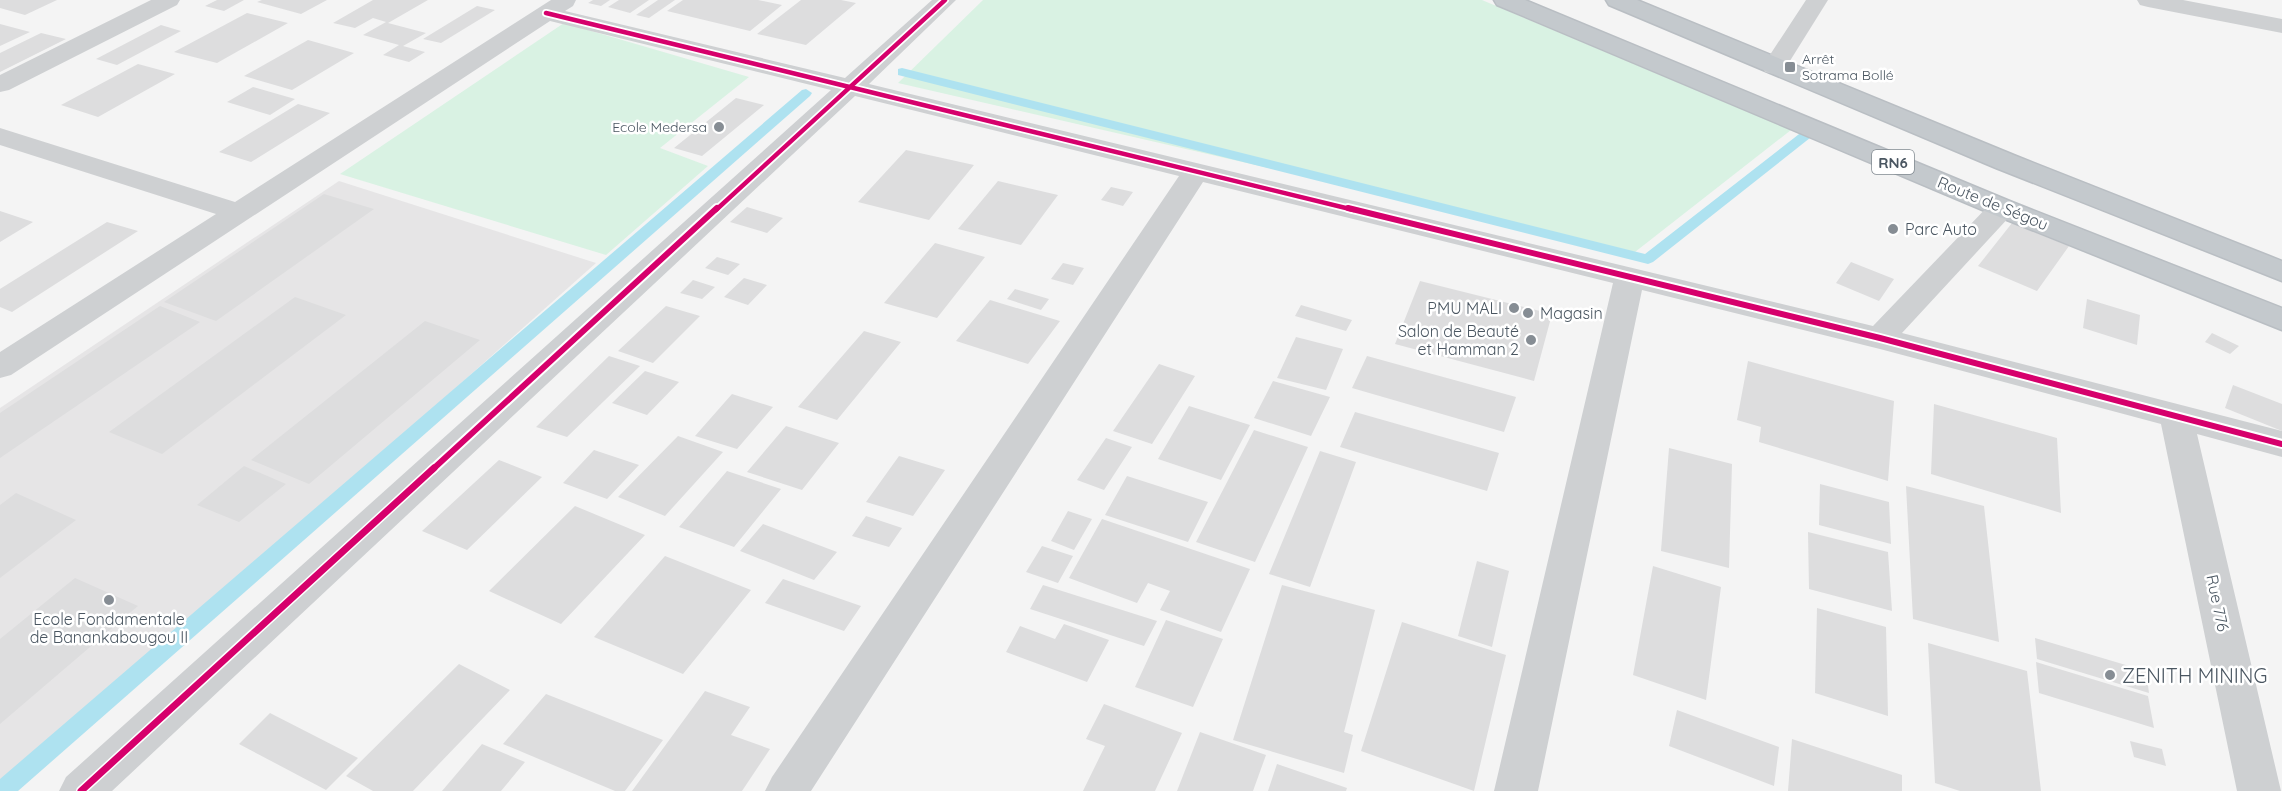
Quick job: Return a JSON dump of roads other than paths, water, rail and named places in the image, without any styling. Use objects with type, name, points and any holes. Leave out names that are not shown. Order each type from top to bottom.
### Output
[{"type":"highway","name":"Route de Ségou","points":[[1505,0],[2002,208],[2282,321]]},
{"type":"highway","name":"RN6","points":[[1617,0],[1774,67],[2282,272]]},
{"type":"street","points":[[0,85],[168,0]]},
{"type":"street","points":[[81,791],[945,0]]},
{"type":"street","points":[[1774,67],[1817,0]]},
{"type":"street","points":[[2148,0],[2282,26]]},
{"type":"street","points":[[0,367],[556,6],[852,86],[1880,338],[2282,444]]},
{"type":"street","points":[[0,136],[238,212]]},
{"type":"street","points":[[787,791],[1196,171]]},
{"type":"street","points":[[1880,338],[2002,208]]},
{"type":"street","points":[[1516,791],[1629,278]]},
{"type":"street","name":"Rue 776","points":[[2176,416],[2259,791]]},
{"type":"waterway","points":[[902,72],[1648,259],[1808,134]]},
{"type":"waterway","points":[[2,791],[806,93]]},
{"type":"place","name":"Arrêt Sotrama Bollé","points":[[1790,67]]},
{"type":"place","name":"Ecole Medersa","points":[[719,127]]},
{"type":"place","name":"Parc Auto","points":[[1893,229]]},
{"type":"place","name":"PMU MALI","points":[[1514,308]]},
{"type":"place","name":"Magasin","points":[[1528,313]]},
{"type":"place","name":"Salon de Beauté et Hamman 2","points":[[1531,340]]},
{"type":"place","name":"Ecole Fondamentale de Banankabougou II","points":[[109,600]]},
{"type":"place","name":"ZENITH MINING","points":[[2110,675]]}]
